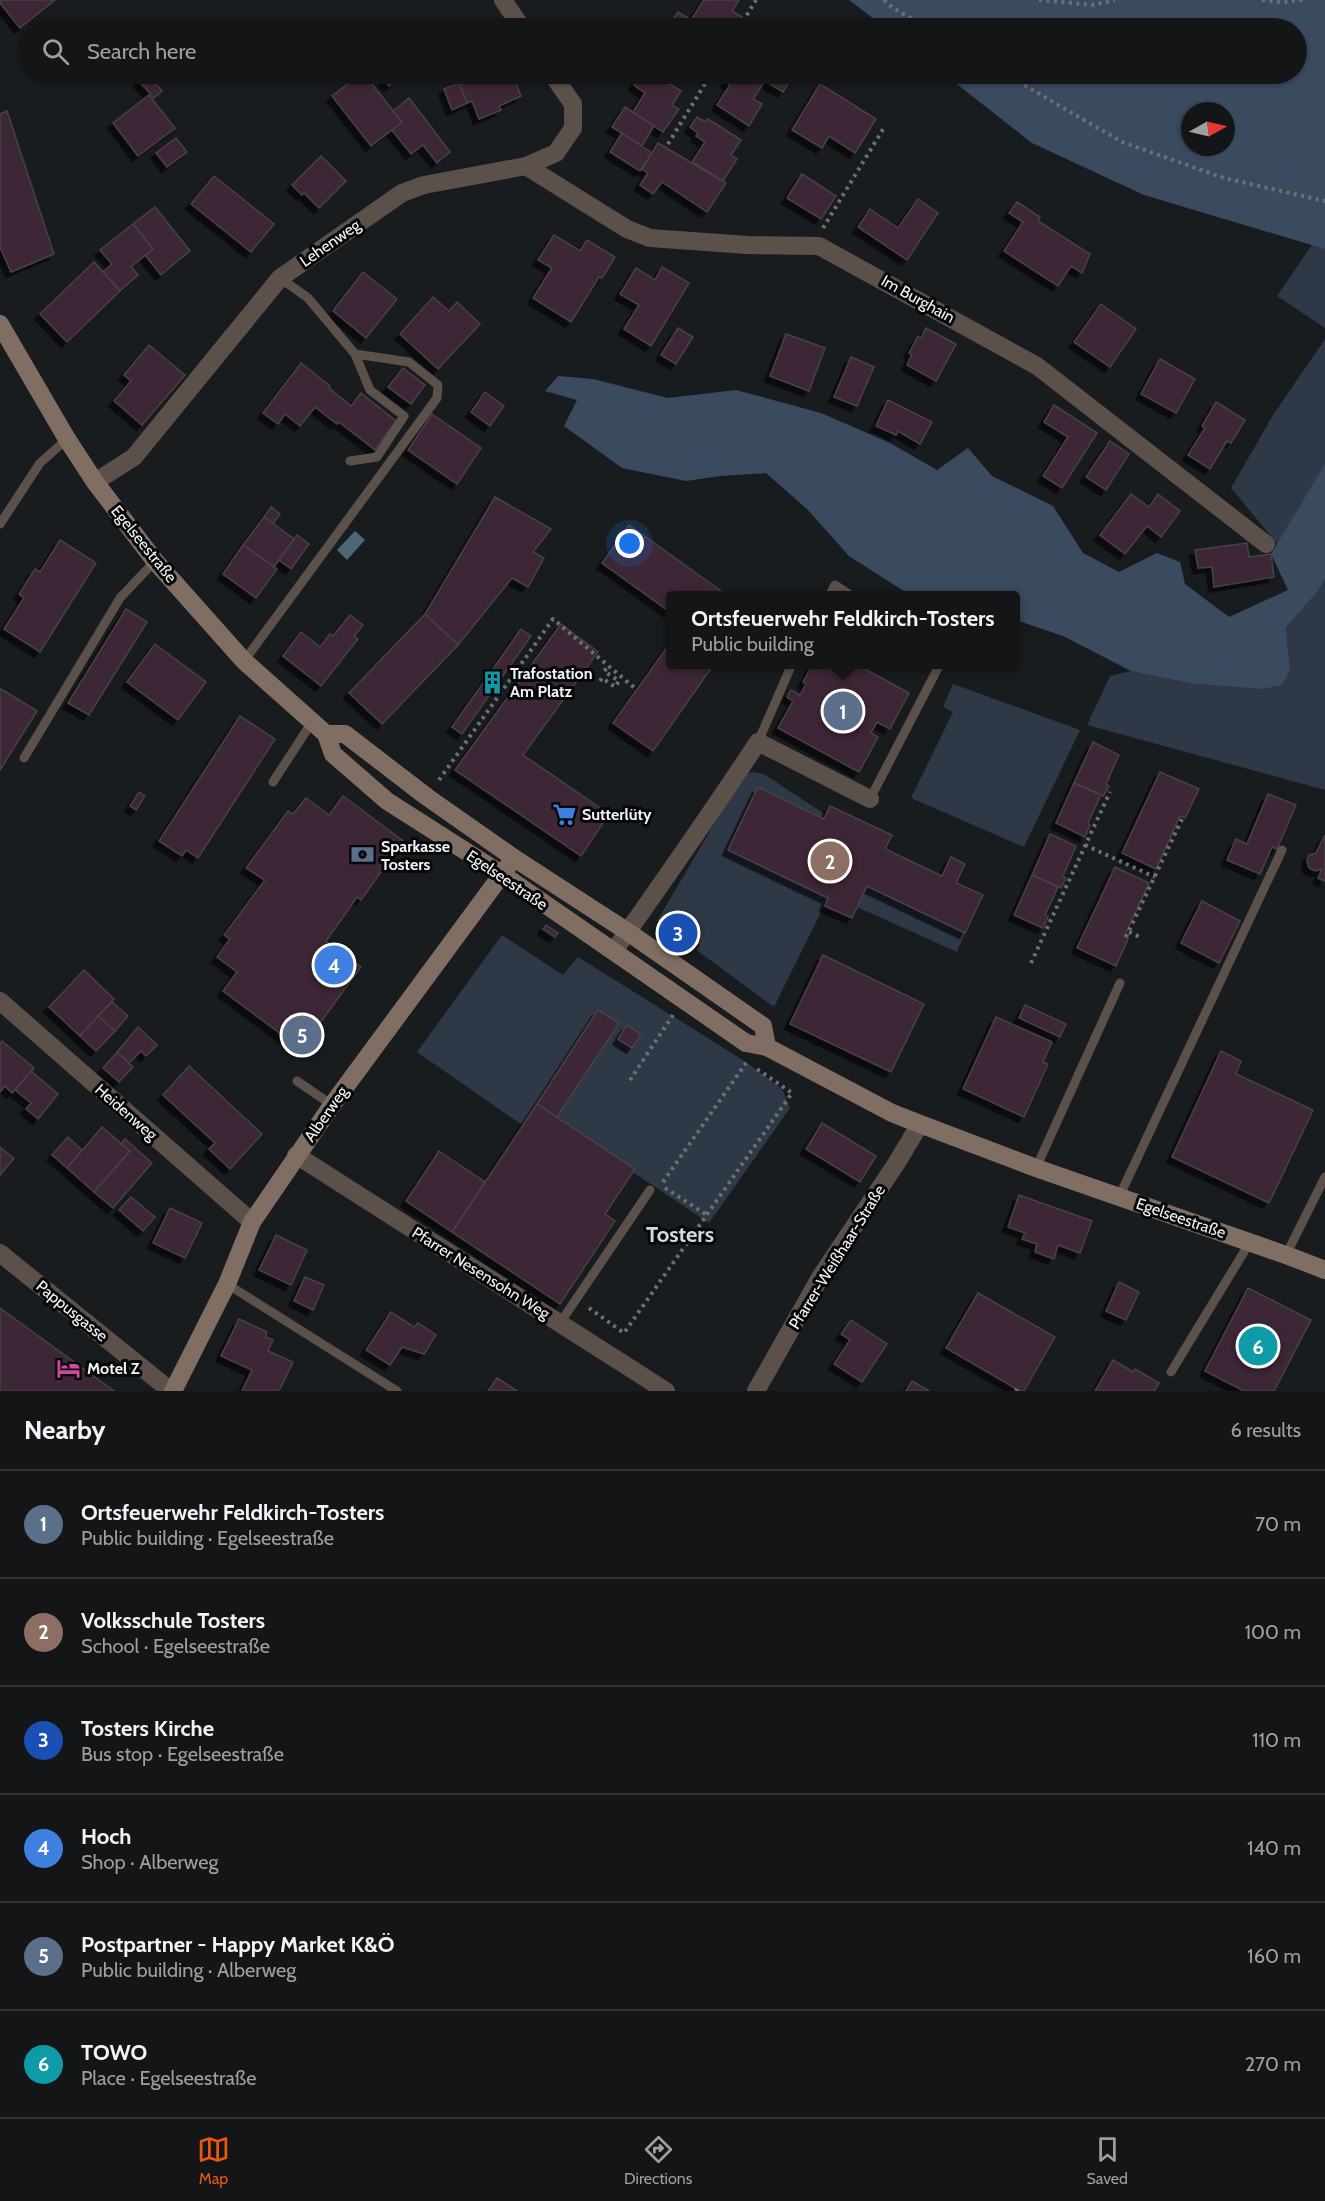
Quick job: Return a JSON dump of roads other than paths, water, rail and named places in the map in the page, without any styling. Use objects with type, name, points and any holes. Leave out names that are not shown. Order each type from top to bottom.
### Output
[{"type":"main road","name":"Egelseestraße","points":[[0,324],[67,439],[95,482],[155,561],[244,662],[326,734],[333,754],[387,801],[503,875],[746,1043],[767,1047],[892,1113],[920,1125],[1036,1168],[1286,1254],[1325,1270]]},
{"type":"main road","name":"Egelseestraße","points":[[326,734],[345,734],[427,797],[514,858],[628,932],[763,1026],[767,1047]]},
{"type":"main road","name":"Alberweg","points":[[172,1391],[227,1284],[252,1222],[296,1155],[514,858]]},
{"type":"street","points":[[503,0],[515,18]]},
{"type":"street","name":"Lehenweg","points":[[95,482],[134,458],[280,278],[402,193],[424,185],[526,166],[556,153],[573,128],[573,104],[559,84]]},
{"type":"street","name":"Im Burghain","points":[[526,166],[627,229],[650,238],[747,245],[819,246],[1037,366],[1266,543]]},
{"type":"street","points":[[614,951],[692,842],[758,742],[870,799]]},
{"type":"street","name":"Heidenweg","points":[[0,1001],[252,1222]]},
{"type":"street","name":"Pfarrer-Weißhaar-Straße","points":[[759,1390],[821,1276],[920,1125]]},
{"type":"street","name":"Pfarrer Nesensohn Weg","points":[[296,1155],[666,1391]]},
{"type":"street","name":"Pappusgasse","points":[[0,1253],[172,1391]]},
{"type":"lane","points":[[280,278],[308,298],[355,354],[370,390],[404,416],[377,457],[350,461]]},
{"type":"lane","points":[[244,662],[437,398],[438,385],[409,362],[355,354]]},
{"type":"lane","points":[[0,524],[40,463],[67,439]]},
{"type":"lane","points":[[24,758],[120,598],[155,561]]},
{"type":"lane","points":[[832,591],[835,585],[844,591]]},
{"type":"lane","points":[[758,742],[790,669]]},
{"type":"lane","points":[[870,799],[937,669]]},
{"type":"lane","points":[[273,782],[312,722]]},
{"type":"lane","points":[[1119,1197],[1282,850]]},
{"type":"lane","points":[[1036,1168],[1120,983]]},
{"type":"lane","points":[[297,1081],[332,1105]]},
{"type":"lane","points":[[1286,1254],[1325,1177]]},
{"type":"lane","points":[[560,1323],[650,1190]]},
{"type":"lane","points":[[1171,1372],[1250,1242]]},
{"type":"lane","points":[[227,1284],[397,1391]]},
{"type":"place","name":"Trafostation Am Platz","points":[[492,682]]},
{"type":"place","name":"Ortsfeuerwehr Feldkirch-Tosters","points":[[843,711]]},
{"type":"place","name":"Sutterlüty","points":[[564,814]]},
{"type":"place","name":"Sparkasse Tosters","points":[[363,855]]},
{"type":"place","name":"Volksschule Tosters","points":[[830,861]]},
{"type":"place","name":"Tosters Kirche","points":[[678,933]]},
{"type":"place","name":"Hoch","points":[[334,965]]},
{"type":"place","name":"Postpartner - Happy Market K&Ö","points":[[302,1035]]},
{"type":"place","name":"TOWO","points":[[1258,1346]]},
{"type":"place","name":"Motel Z","points":[[69,1368]]},
{"type":"district","name":"Tosters","points":[[680,1234]]}]
